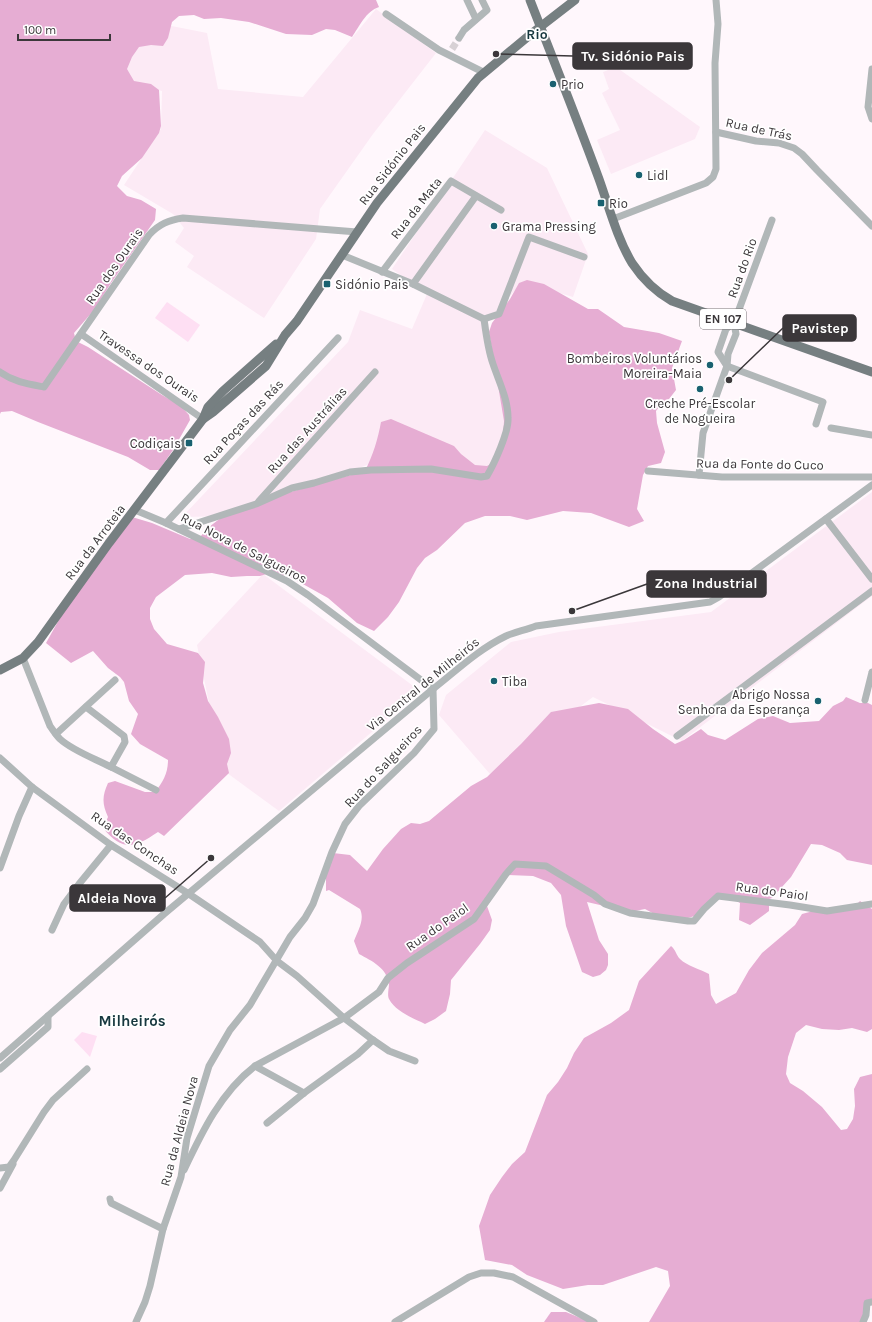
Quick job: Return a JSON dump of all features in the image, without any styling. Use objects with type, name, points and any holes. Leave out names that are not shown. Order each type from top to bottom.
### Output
[{"type":"main road","name":"EN 107","points":[[530,0],[613,219],[633,264],[640,274],[659,292],[672,301],[872,372]]},
{"type":"main road","name":"Rua Sidónio Pais","points":[[285,335],[297,321],[376,204],[483,72],[575,0]]},
{"type":"main road","name":"Rua da Arroteia","points":[[0,670],[23,658],[41,639],[109,543],[203,419],[208,407],[223,391],[285,335]]},
{"type":"street","points":[[467,0],[476,19]]},
{"type":"street","points":[[459,38],[464,30],[487,10],[482,0]]},
{"type":"street","name":"Rua de Trás","points":[[716,0],[718,24],[715,63],[716,132],[756,141],[779,143],[794,148],[802,154],[872,226]]},
{"type":"street","points":[[386,14],[483,72]]},
{"type":"street","points":[[872,69],[868,107],[872,118]]},
{"type":"street","points":[[613,219],[706,183],[713,177],[716,169],[716,132]]},
{"type":"street","name":"Rua da Mata","points":[[382,272],[451,181],[501,210]]},
{"type":"street","points":[[413,284],[476,196]]},
{"type":"street","name":"Rua dos Ourais","points":[[0,372],[7,377],[22,383],[44,387],[149,235],[163,223],[172,219],[183,218],[357,232]]},
{"type":"street","name":"Rua do Rio","points":[[699,475],[703,433],[727,366],[728,354],[736,334],[734,323],[772,220]]},
{"type":"street","points":[[342,255],[413,284],[484,319],[499,314],[529,237],[584,257]]},
{"type":"street","points":[[179,529],[256,504],[292,488],[350,472],[371,470],[431,469],[482,477],[487,476],[493,466],[505,434],[509,418],[502,387],[492,363],[484,319]]},
{"type":"street","name":"Rua do Rio","points":[[727,366],[718,352],[726,329],[734,323]]},
{"type":"street","name":"Travessa dos Ourais","points":[[81,334],[203,419]]},
{"type":"street","name":"Rua Poças das Rás","points":[[166,523],[338,338]]},
{"type":"street","points":[[727,366],[823,402],[816,424]]},
{"type":"street","name":"Rua das Austrálias","points":[[256,504],[375,372]]},
{"type":"street","points":[[831,428],[872,436]]},
{"type":"street","name":"Rua da Fonte do Cuco","points":[[648,471],[722,477],[872,477]]},
{"type":"street","name":"Via Central de Milheirós","points":[[0,1058],[189,894],[474,655],[508,635],[536,626],[710,602],[719,597],[872,485]]},
{"type":"street","name":"Rua Nova de Salgueiros","points":[[135,510],[179,529],[287,581],[434,689]]},
{"type":"street","points":[[826,519],[872,578]]},
{"type":"street","points":[[677,736],[872,591]]},
{"type":"street","points":[[23,658],[50,726],[60,739],[156,790]]},
{"type":"street","points":[[865,700],[872,672]]},
{"type":"street","points":[[56,734],[115,680]]},
{"type":"street","name":"Rua do Salgueiros","points":[[277,961],[290,937],[305,918],[313,904],[332,852],[345,824],[360,806],[414,753],[434,729],[434,689]]},
{"type":"street","points":[[86,708],[124,736],[125,742],[111,767]]},
{"type":"street","name":"Rua das Conchas","points":[[0,758],[32,787],[111,845],[189,894],[260,942],[277,961],[308,985],[344,1018],[373,1040],[389,1051],[415,1061]]},
{"type":"street","points":[[0,868],[1,860],[32,787]]},
{"type":"street","points":[[52,930],[64,904],[111,845]]},
{"type":"street","name":"Rua do Paiol","points":[[181,1177],[201,1133],[223,1099],[245,1073],[255,1066],[344,1018],[379,992],[388,978],[407,963],[474,919],[506,874],[515,864],[546,866],[594,895],[605,904],[630,913],[688,921],[694,921],[704,908],[718,896],[790,904],[827,911],[872,904]]},
{"type":"street","name":"Rua da Aldeia Nova","points":[[136,1322],[150,1286],[163,1229],[181,1177],[187,1138],[198,1097],[209,1066],[230,1030],[250,1005],[277,961]]},
{"type":"street","name":"Via Central de Milheirós","points":[[0,1069],[48,1027],[48,1016]]},
{"type":"street","points":[[267,1123],[304,1093],[358,1054],[373,1040]]},
{"type":"street","points":[[255,1066],[304,1093]]},
{"type":"street","points":[[0,1188],[3,1178],[37,1121],[48,1106],[87,1069]]},
{"type":"street","points":[[0,1168],[9,1167],[14,1160]]},
{"type":"street","points":[[110,1199],[111,1203],[163,1229]]},
{"type":"street","points":[[396,1322],[470,1277],[481,1273],[494,1273],[513,1277],[594,1322]]},
{"type":"street","points":[[864,1322],[869,1303]]},
{"type":"shaded area","points":[[0,0],[376,0],[379,7],[370,12],[352,37],[335,30],[326,29],[312,35],[286,34],[249,22],[221,18],[204,19],[194,15],[179,16],[172,22],[168,38],[163,46],[151,45],[139,47],[132,57],[127,69],[134,81],[151,84],[159,90],[161,126],[159,133],[142,158],[122,176],[117,186],[127,196],[141,200],[156,209],[155,220],[94,310],[74,333],[76,341],[88,347],[181,406],[189,415],[190,420],[173,450],[159,470],[150,470],[128,457],[12,411],[1,412],[0,414]]},
{"type":"shaded area","points":[[376,9],[436,53],[373,134],[320,209],[316,239],[264,318],[187,267],[194,256],[175,242],[184,228],[173,214],[124,185],[161,129],[162,91],[119,80],[131,18],[207,33],[218,89],[303,97]]},
{"type":"shaded area","points":[[616,67],[700,127],[695,139],[611,174],[597,140],[620,130],[602,93],[609,89],[603,72]]},
{"type":"shaded area","points":[[485,130],[547,168],[588,254],[573,297],[522,282],[488,322],[511,425],[492,475],[367,465],[228,516],[182,517],[348,342],[360,310],[412,329],[427,294],[392,269]]},
{"type":"shaded area","points":[[527,280],[544,284],[588,309],[598,309],[624,327],[659,333],[682,341],[672,368],[676,390],[656,411],[657,423],[665,452],[661,463],[648,466],[643,475],[637,509],[644,521],[629,527],[591,513],[563,511],[527,520],[510,516],[485,516],[465,523],[437,550],[425,558],[417,568],[399,602],[388,617],[374,631],[357,623],[328,598],[292,578],[273,572],[260,576],[231,577],[212,573],[185,575],[156,597],[150,608],[150,619],[154,629],[167,644],[198,653],[205,662],[203,683],[208,701],[229,739],[231,753],[227,764],[229,773],[164,836],[158,832],[142,842],[129,845],[123,844],[110,836],[103,828],[108,817],[104,800],[108,783],[115,781],[145,792],[155,792],[164,777],[168,760],[140,744],[131,734],[138,714],[129,701],[124,682],[108,668],[93,651],[71,663],[46,643],[65,609],[132,517],[152,523],[190,539],[200,537],[209,527],[222,517],[276,496],[365,471],[375,447],[381,422],[391,419],[454,446],[461,454],[475,465],[487,466],[494,462],[503,436],[504,421],[489,332],[492,323],[510,299],[519,283]]},
{"type":"shaded area","points":[[167,302],[200,325],[188,342],[155,318]]},
{"type":"shaded area","points":[[872,492],[872,596],[682,741],[593,697],[490,774],[439,715],[446,695],[511,642],[559,632],[711,612]]},
{"type":"shaded area","points":[[263,574],[420,691],[279,811],[223,770],[197,645]]},
{"type":"shaded area","points":[[846,697],[860,703],[868,703],[872,705],[872,865],[847,860],[840,853],[822,845],[811,844],[791,877],[772,898],[769,899],[769,911],[750,925],[739,920],[740,903],[727,896],[712,898],[698,915],[688,918],[658,916],[645,909],[630,912],[587,902],[599,940],[608,954],[608,965],[606,970],[600,975],[593,977],[582,972],[566,926],[561,895],[551,883],[533,876],[508,875],[487,906],[492,920],[490,930],[451,980],[450,994],[446,1011],[425,1024],[405,1014],[392,1004],[388,997],[388,978],[382,969],[369,959],[359,954],[354,941],[362,917],[360,909],[329,890],[326,891],[326,858],[333,853],[350,855],[367,871],[383,849],[401,829],[411,823],[420,824],[429,821],[471,786],[487,777],[551,712],[599,703],[628,709],[675,744],[701,729],[708,735],[725,740],[758,719],[773,716],[790,723],[819,721],[833,706],[843,701]]},
{"type":"shaded area","points":[[860,901],[872,909],[872,1029],[867,1032],[852,1028],[839,1030],[822,1029],[806,1025],[796,1033],[788,1057],[786,1074],[790,1083],[803,1091],[822,1107],[841,1130],[847,1129],[853,1119],[855,1106],[854,1089],[860,1077],[872,1074],[872,1299],[870,1299],[865,1307],[861,1322],[649,1322],[670,1286],[668,1271],[656,1267],[603,1285],[588,1285],[563,1289],[527,1275],[512,1265],[485,1260],[479,1226],[490,1195],[512,1164],[525,1152],[547,1095],[558,1082],[584,1038],[611,1023],[629,1010],[639,981],[671,946],[683,961],[690,966],[709,974],[711,995],[716,1004],[736,993],[749,970],[762,953],[795,925],[802,914],[817,910],[852,909]]},
{"type":"shaded area","points":[[82,1032],[97,1036],[90,1057],[74,1040]]},
{"type":"shaded area","points":[[551,1312],[566,1312],[590,1322],[544,1322]]},
{"type":"tunnel","points":[[452,49],[459,38]]},
{"type":"place","name":"Tv. Sidónio Pais","points":[[496,54]]},
{"type":"place","name":"Prio","points":[[553,84]]},
{"type":"place","name":"Lidl","points":[[639,175]]},
{"type":"place","name":"Rio","points":[[601,203]]},
{"type":"place","name":"Grama Pressing","points":[[494,226]]},
{"type":"place","name":"Sidónio Pais","points":[[327,284]]},
{"type":"place","name":"Bombeiros Voluntários Moreira-Maia","points":[[710,365]]},
{"type":"place","name":"Pavistep","points":[[729,380]]},
{"type":"place","name":"Creche Pré-Escolar de Nogueira","points":[[700,389]]},
{"type":"place","name":"Codiçais","points":[[189,443]]},
{"type":"place","name":"Zona Industrial","points":[[572,611]]},
{"type":"place","name":"Tiba","points":[[494,681]]},
{"type":"place","name":"Abrigo Nossa Senhora da Esperança","points":[[818,701]]},
{"type":"place","name":"Aldeia Nova","points":[[211,858]]},
{"type":"district","name":"Rio","points":[[537,34]]},
{"type":"district","name":"Milheirós","points":[[132,1021]]}]
